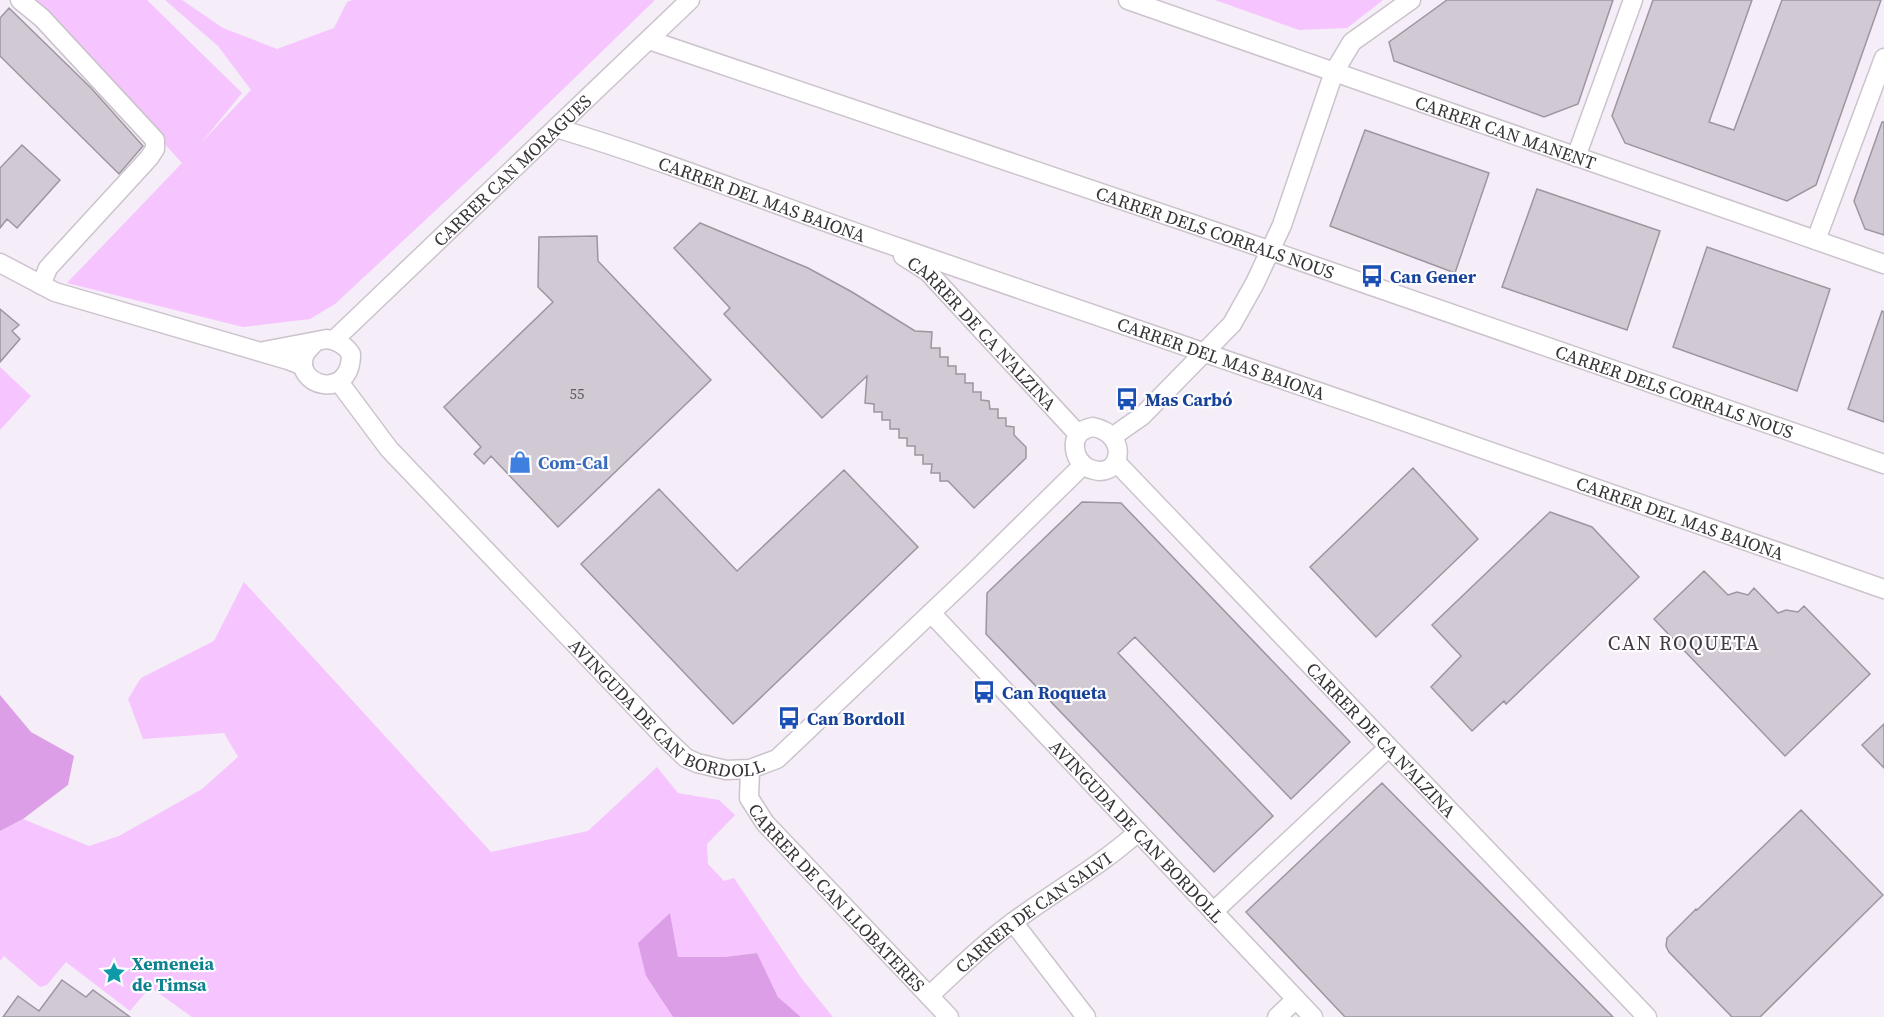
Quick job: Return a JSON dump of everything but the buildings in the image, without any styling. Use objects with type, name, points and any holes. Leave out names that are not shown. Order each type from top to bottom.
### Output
[{"type":"street","points":[[20,0],[42,18],[155,140],[155,149],[149,158],[48,268],[41,285]]},
{"type":"street","name":"CARRER CAN MORAGUES","points":[[334,340],[690,0]]},
{"type":"street","name":"CARRER CAN MANENT","points":[[1128,0],[1884,264]]},
{"type":"street","points":[[1112,437],[1142,417],[1232,324],[1255,283],[1282,225],[1334,72],[1352,42],[1411,0]]},
{"type":"street","points":[[1576,157],[1634,0]]},
{"type":"street","name":"CARRER DELS CORRALS NOUS","points":[[649,40],[1884,464]]},
{"type":"street","points":[[1816,240],[1884,58]]},
{"type":"street","name":"CARRER DEL MAS BAIONA","points":[[556,128],[601,141],[878,241],[1206,352],[1884,589]]},
{"type":"street","name":"CARRER DE CA N'ALZINA","points":[[878,241],[928,273],[1078,434]]},
{"type":"street","points":[[0,263],[55,292],[303,366]]},
{"type":"street","points":[[260,352],[327,339],[334,340],[343,345],[351,354],[350,369],[339,382],[329,386],[319,384],[306,374],[303,366],[305,354],[314,343]]},
{"type":"street","name":"AVINGUDA DE CAN BORDOLL","points":[[339,382],[389,449],[665,738],[686,758],[697,763],[726,770],[750,769],[777,759],[931,613],[1313,1017]]},
{"type":"street","points":[[1093,427],[1104,429],[1112,437],[1119,452],[1116,462],[1102,471],[1083,465],[1076,454],[1074,445],[1078,434],[1093,427]]},
{"type":"street","name":"CARRER DE CA N'ALZINA","points":[[1116,462],[1647,1017]]},
{"type":"street","points":[[931,613],[1083,465]]},
{"type":"street","points":[[1214,912],[1388,748]]},
{"type":"street","name":"CARRER DE CAN LLOBATERES","points":[[750,769],[748,798],[765,823],[949,1017]]},
{"type":"street","name":"CARRER DE CAN SALVI","points":[[929,996],[1013,922],[1111,855],[1138,832]]},
{"type":"street","points":[[1013,922],[1086,1017]]},
{"type":"street","points":[[1277,1017],[1296,999]]},
{"type":"shaded area","points":[[25,0],[147,0],[242,93],[201,143],[251,90],[218,46],[165,0],[182,0],[223,28],[277,49],[334,28],[347,2],[352,0],[655,0],[491,159],[335,304],[310,319],[243,327],[67,283],[182,163],[137,113]]},
{"type":"shaded area","points":[[1215,0],[1383,0],[1347,28],[1299,30]]},
{"type":"shaded area","points":[[0,367],[31,396],[0,430]]},
{"type":"shaded area","points":[[244,582],[491,852],[588,831],[657,767],[678,793],[719,800],[735,815],[707,844],[708,864],[724,881],[734,878],[802,979],[833,1017],[801,1017],[778,997],[757,953],[724,957],[678,957],[670,913],[646,976],[673,1017],[192,1017],[150,987],[130,1011],[66,962],[47,985],[40,987],[4,956],[0,961],[0,831],[23,819],[89,846],[119,836],[202,789],[238,757],[224,733],[143,739],[128,699],[141,678],[214,641]]},
{"type":"shaded area","points":[[0,695],[31,732],[74,756],[68,785],[23,819],[0,831]]},
{"type":"shaded area","points":[[670,913],[678,957],[724,957],[757,953],[778,997],[801,1017],[673,1017],[646,976],[638,943]]},
{"type":"place","name":"Can Gener","points":[[1372,276]]},
{"type":"place","name":"Mas Carbó","points":[[1127,399]]},
{"type":"place","name":"Com-Cal","points":[[520,462]]},
{"type":"place","name":"Can Roqueta","points":[[984,692]]},
{"type":"place","name":"Can Bordoll","points":[[789,718]]},
{"type":"place","name":"Xemeneia de Timsa","points":[[114,973]]},
{"type":"district","name":"CAN ROQUETA","points":[[1684,643]]}]
